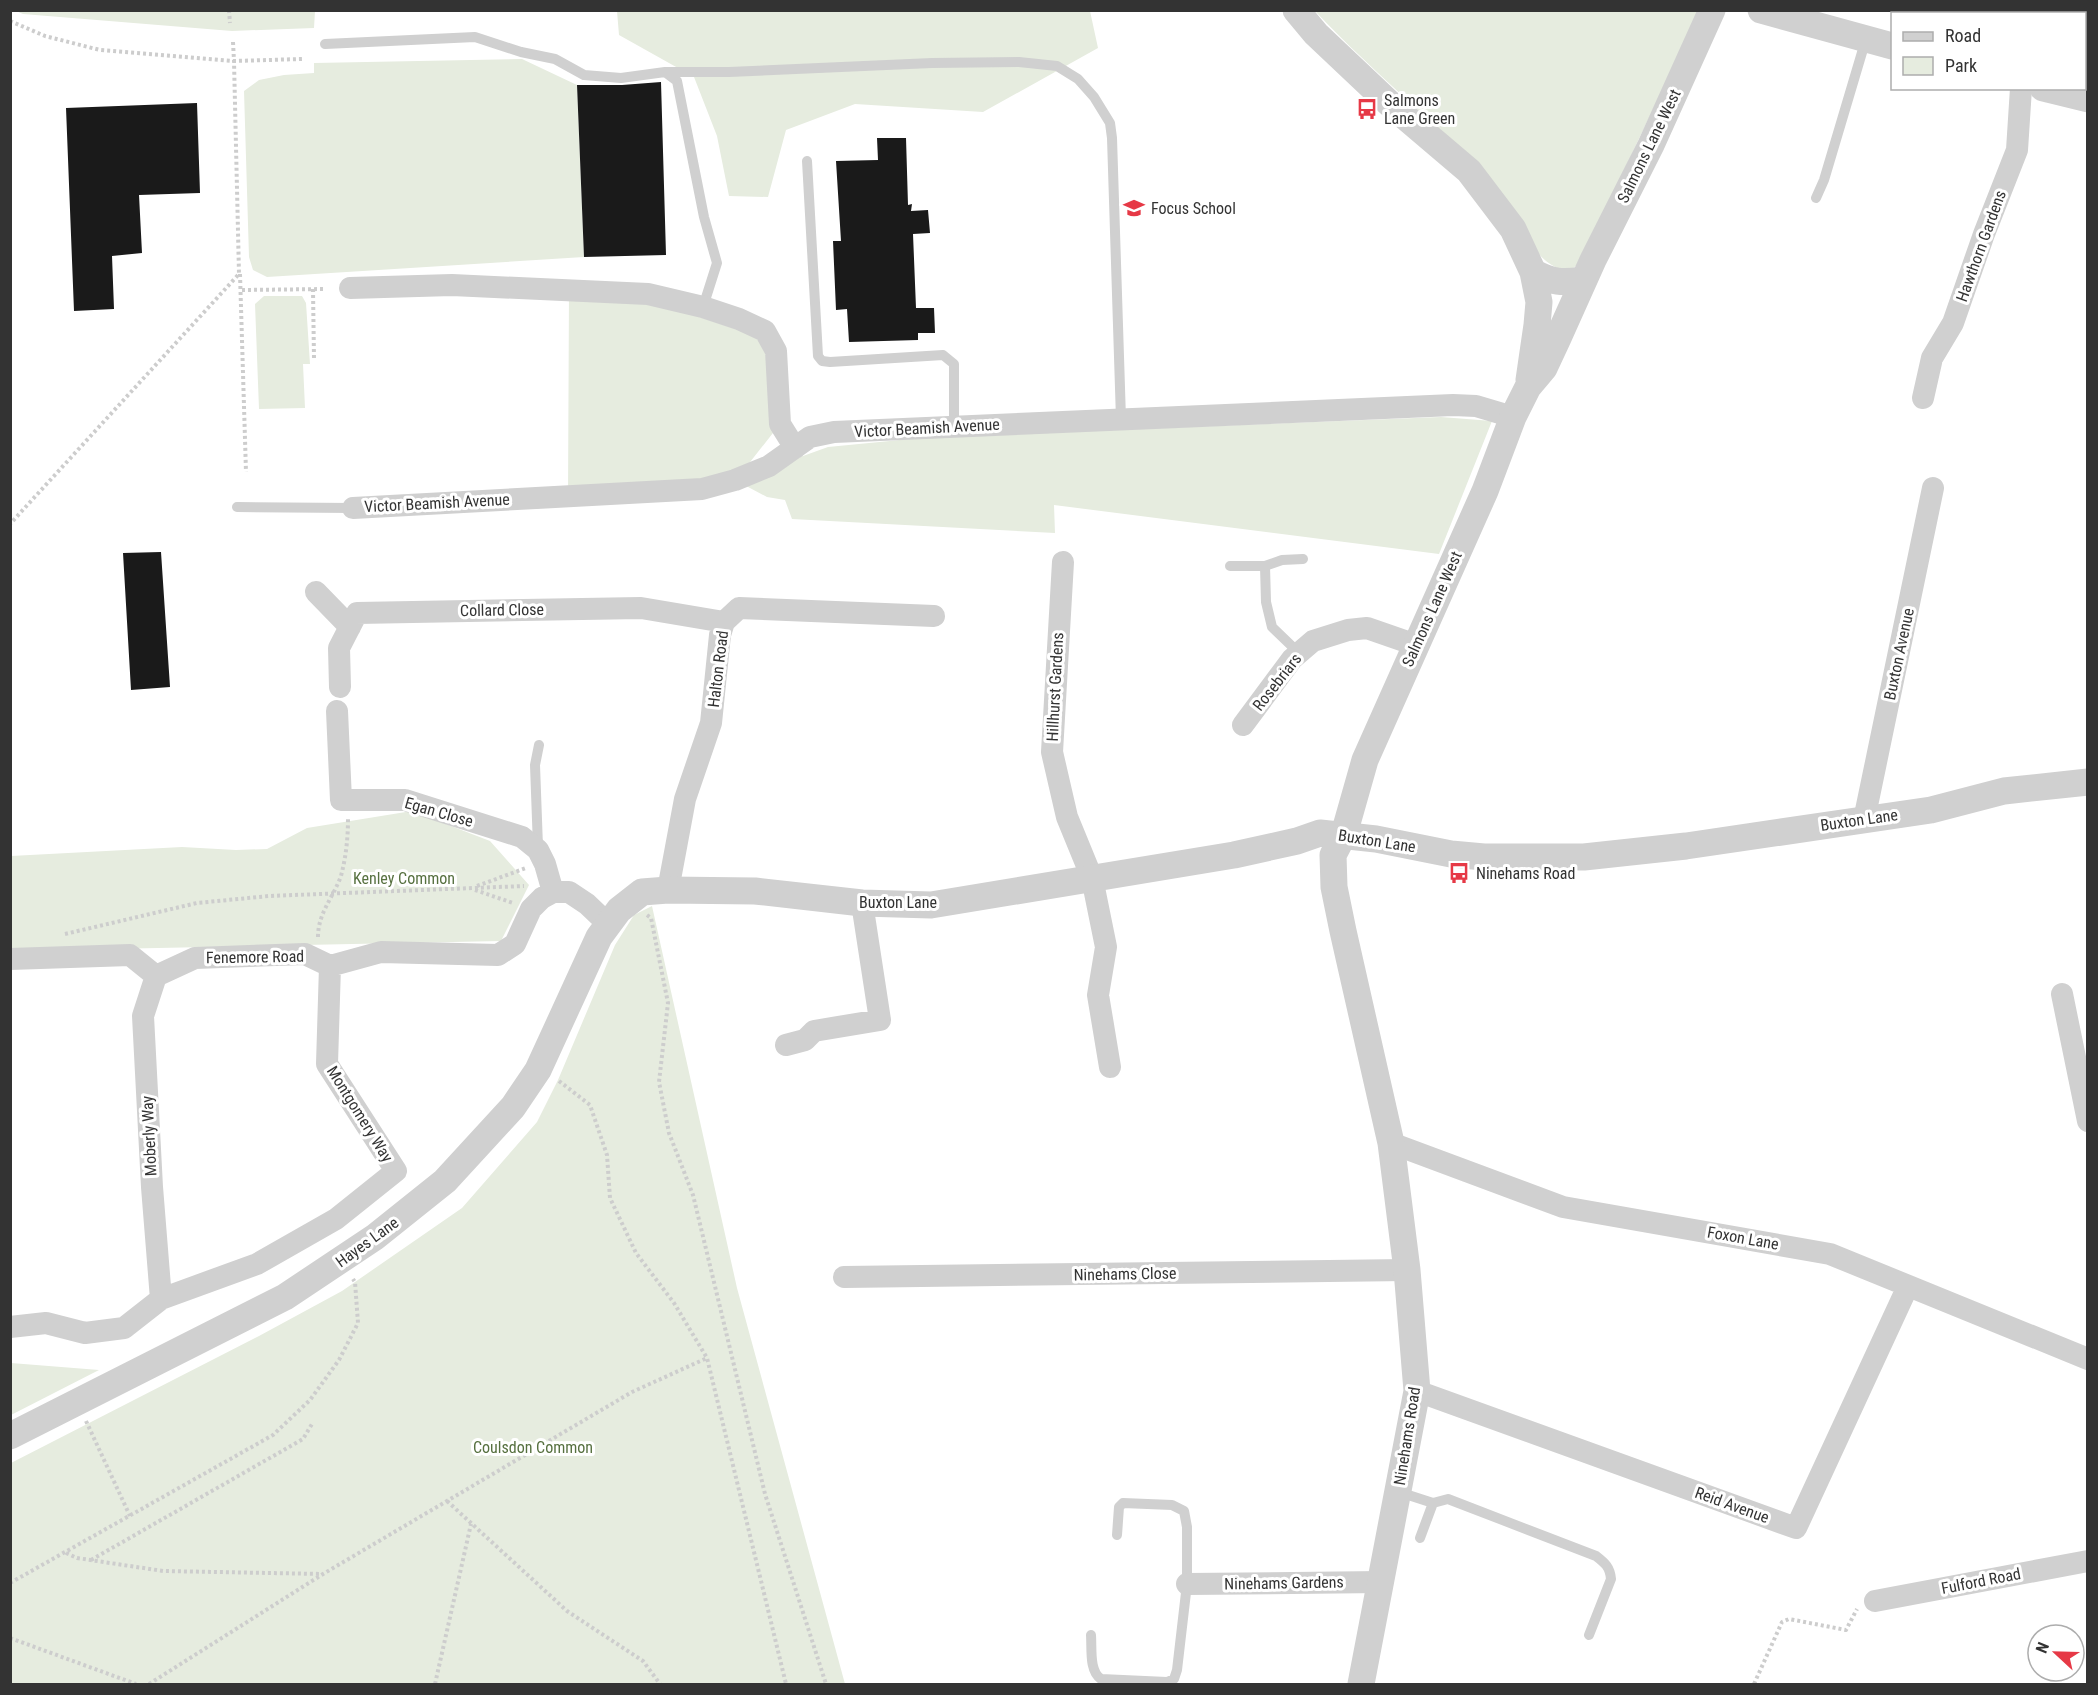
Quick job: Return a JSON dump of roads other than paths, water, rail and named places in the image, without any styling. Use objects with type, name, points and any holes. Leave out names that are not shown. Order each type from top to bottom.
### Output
[{"type":"street","name":"Salmons Lane West","points":[[1296,10],[1317,34],[1389,103],[1469,171],[1513,229],[1533,272],[1539,302],[1528,387]]},
{"type":"street","name":"Salmons Lane West","points":[[1344,834],[1365,760],[1485,491],[1513,417],[1528,387],[1544,368],[1584,279],[1651,145],[1712,10]]},
{"type":"street","points":[[1761,10],[1891,45]]},
{"type":"street","name":"Hawthorn Gardens","points":[[1923,399],[1932,358],[1953,322],[2017,150],[2021,90]]},
{"type":"street","points":[[2059,90],[2084,93]]},
{"type":"street","points":[[1533,272],[1552,281],[1570,283],[1584,279]]},
{"type":"street","points":[[350,288],[452,285],[648,294],[739,319],[765,331],[776,351],[780,424],[795,448]]},
{"type":"street","name":"Victor Beamish Avenue","points":[[353,508],[702,489],[735,480],[769,466],[810,437],[834,432],[1453,405],[1476,406],[1513,417]]},
{"type":"street","name":"Buxton Avenue","points":[[1864,820],[1933,488]]},
{"type":"street","name":"Hillhurst Gardens","points":[[1063,562],[1052,752],[1067,817],[1092,878],[1106,947],[1098,995],[1110,1067]]},
{"type":"street","points":[[316,592],[350,627],[339,648],[340,687]]},
{"type":"street","name":"Collard Close","points":[[350,627],[357,613],[630,608],[724,622]]},
{"type":"street","name":"Halton Road","points":[[668,890],[686,799],[711,723],[720,635],[724,622],[739,608],[934,616]]},
{"type":"street","name":"Rosebriars","points":[[1243,725],[1292,659],[1313,641],[1348,630],[1367,628],[1416,645]]},
{"type":"street","name":"Egan Close","points":[[337,711],[341,800],[405,800],[522,837],[542,857]]},
{"type":"street","name":"Buxton Lane","points":[[608,924],[632,898],[642,892],[755,891],[862,903],[931,905],[1234,855],[1297,841],[1320,833],[1344,834],[1451,854],[1484,857],[1584,857],[1686,846],[1864,820],[1931,810],[2004,791],[2088,782]]},
{"type":"street","name":"Ninehams Road","points":[[1344,834],[1333,855],[1334,887],[1391,1143],[1407,1270],[1417,1390],[1361,1684]]},
{"type":"street","points":[[542,857],[553,892]]},
{"type":"street","points":[[330,966],[381,952],[498,956],[514,944],[531,909],[542,898],[553,892],[569,892],[587,904],[608,924]]},
{"type":"street","points":[[786,1045],[805,1040],[814,1031],[880,1020],[862,903]]},
{"type":"street","name":"Hayes Lane","points":[[10,1436],[275,1302],[341,1262],[375,1238],[445,1181],[513,1107],[538,1070],[592,951],[608,924]]},
{"type":"street","name":"Fenemore Road","points":[[156,976],[195,958],[305,954],[330,966]]},
{"type":"street","points":[[10,959],[130,955],[156,976]]},
{"type":"street","name":"Montgomery Way","points":[[161,1299],[257,1264],[336,1219],[396,1171],[327,1064],[330,966]]},
{"type":"street","name":"Moberly Way","points":[[156,976],[143,1016],[152,1186],[161,1299]]},
{"type":"street","points":[[2062,994],[2088,1121]]},
{"type":"street","name":"Foxon Lane","points":[[1391,1143],[1563,1207],[1830,1254],[2088,1359]]},
{"type":"street","name":"Ninehams Close","points":[[844,1277],[1407,1270]]},
{"type":"street","name":"Reid Avenue","points":[[1417,1390],[1796,1528],[1908,1286]]},
{"type":"street","points":[[10,1327],[46,1323],[85,1333],[124,1328],[161,1299]]},
{"type":"street","name":"Fulford Road","points":[[1875,1601],[2088,1561]]},
{"type":"street","name":"Ninehams Gardens","points":[[1187,1584],[1382,1582]]},
{"type":"lane","points":[[325,44],[475,37],[521,52],[555,59],[584,75],[621,78],[665,72],[729,72],[932,63],[1019,63],[1057,66],[1078,79],[1094,97],[1110,123],[1120,419]]},
{"type":"lane","points":[[1816,198],[1824,180],[1866,39]]},
{"type":"lane","points":[[665,72],[677,81],[704,217],[717,263],[703,308]]},
{"type":"lane","points":[[807,161],[818,356],[822,361],[830,362],[943,355],[954,364],[954,426]]},
{"type":"lane","points":[[237,507],[353,508]]},
{"type":"lane","points":[[1230,566],[1265,566],[1282,560],[1303,559]]},
{"type":"lane","points":[[1265,566],[1266,602],[1272,627],[1299,653]]},
{"type":"lane","points":[[539,745],[535,765],[542,857]]},
{"type":"lane","points":[[1398,1492],[1433,1503],[1448,1499],[1596,1556],[1610,1569],[1611,1579],[1589,1635]]},
{"type":"lane","points":[[1091,1635],[1093,1668],[1096,1676],[1101,1679],[1167,1682],[1174,1679],[1187,1584],[1187,1527],[1184,1511],[1172,1505],[1123,1503],[1119,1507],[1117,1535]]},
{"type":"lane","points":[[1420,1538],[1433,1503]]},
{"type":"place","name":"Salmons Lane Green","points":[[1367,109]]},
{"type":"place","name":"Focus School","points":[[1134,208]]},
{"type":"place","name":"Ninehams Road","points":[[1459,873]]},
{"type":"park label","name":"Kenley Common","points":[[404,878]]},
{"type":"park label","name":"Coulsdon Common","points":[[533,1447]]}]
